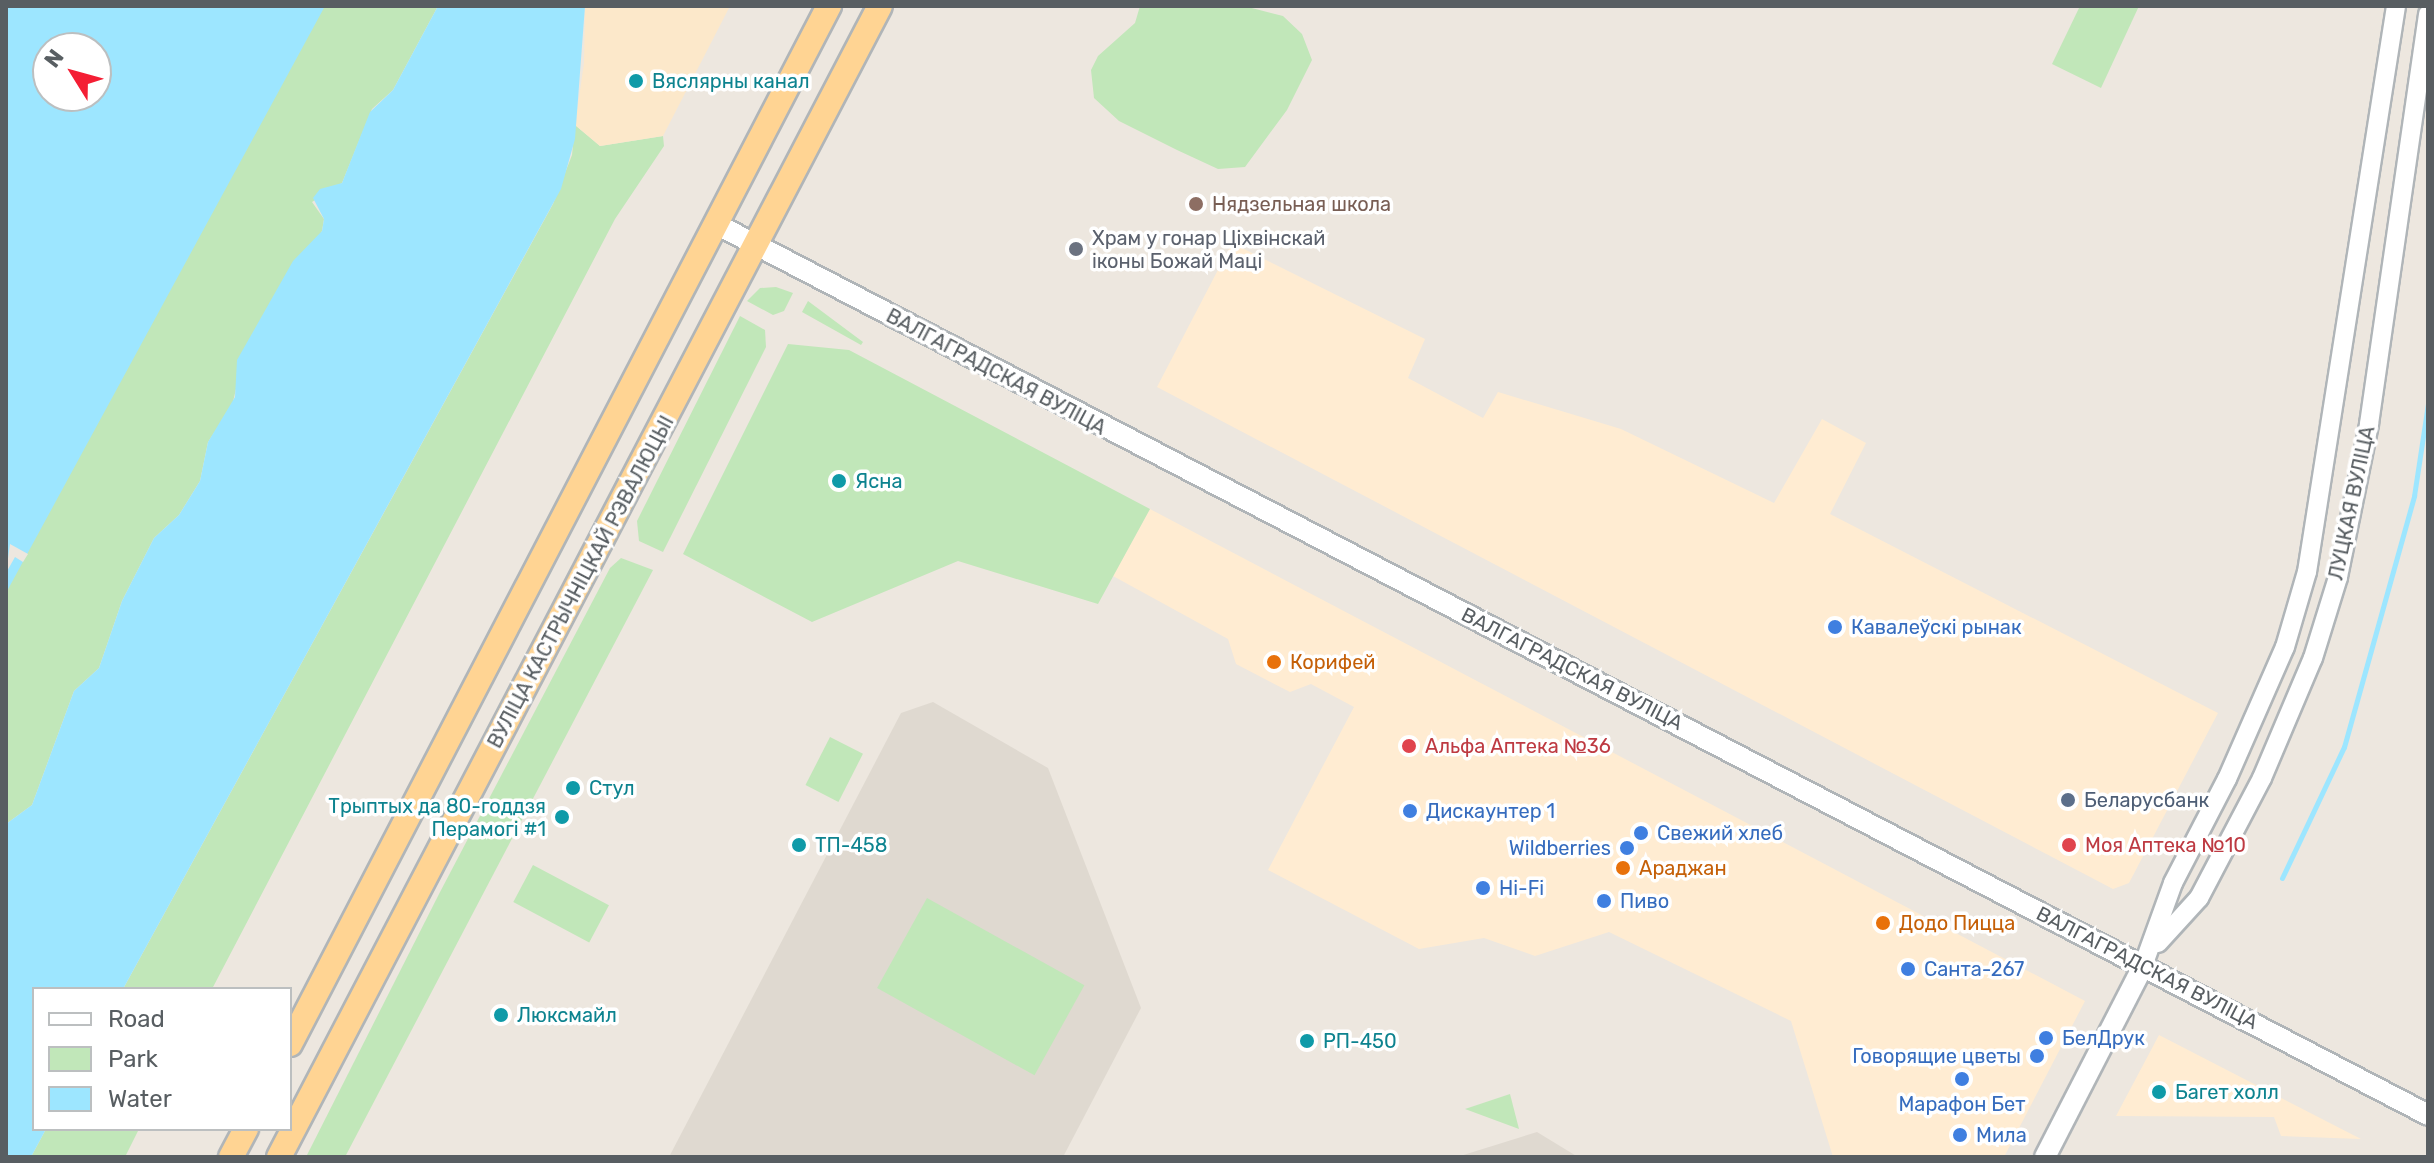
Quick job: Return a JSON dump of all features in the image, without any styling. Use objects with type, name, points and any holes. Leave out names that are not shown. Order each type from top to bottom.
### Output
[{"type":"highway","points":[[292,1040],[829,6]]},
{"type":"highway","name":"ВУЛІЦА КАСТРЫЧНІЦКАЙ РЭВАЛЮЦЫІ","points":[[279,1157],[758,246],[880,6]]},
{"type":"highway","points":[[231,1157],[245,1131]]},
{"type":"main road","name":"ВАЛГАГРАДСКАЯ ВУЛІЦА","points":[[716,224],[2428,1115]]},
{"type":"main road","name":"ЛУЦКАЯ ВУЛІЦА","points":[[2045,1157],[2143,966]]},
{"type":"street","name":"ЛУЦКАЯ ВУЛІЦА","points":[[2143,966],[2153,948],[2173,883],[2227,779],[2285,647],[2307,572],[2351,309],[2396,6]]},
{"type":"street","name":"ЛУЦКАЯ ВУЛІЦА","points":[[2153,948],[2199,898],[2262,778],[2313,658],[2344,546],[2369,424],[2428,14]]},
{"type":"street","points":[[2351,309],[2384,313]]},
{"type":"shaded area","name":"Кавалеўскі рынак","points":[[1232,243],[1425,339],[1408,378],[1483,418],[1498,392],[1621,429],[1774,503],[1822,419],[1866,443],[1830,514],[2218,713],[2129,883],[2113,889],[1157,387]]},
{"type":"shaded area","points":[[1150,509],[2085,1001],[2004,1157],[1833,1157],[1791,1021],[1609,932],[1535,956],[1484,938],[1419,949],[1268,870],[1354,707],[1311,684],[1290,692],[1236,664],[1228,639],[1113,576]]},
{"type":"shaded area","points":[[933,702],[1048,768],[1141,1008],[1063,1157],[669,1157],[901,713]]},
{"type":"shaded area","points":[[2159,1035],[2361,1139],[2281,1136],[2274,1117],[2116,1116]]},
{"type":"shaded area","points":[[1537,1132],[1578,1157],[1457,1157]]},
{"type":"green space","points":[[6,6],[438,6],[393,90],[372,109],[342,183],[312,202],[324,219],[322,231],[236,389],[232,406],[208,442],[200,481],[179,515],[154,538],[122,601],[99,668],[74,691],[32,805],[6,824]]},
{"type":"green space","points":[[1140,6],[1244,6],[1283,16],[1302,34],[1312,60],[1287,110],[1245,167],[1218,169],[1119,121],[1094,98],[1091,70],[1098,56],[1135,23]]},
{"type":"green space","points":[[2080,6],[2139,6],[2101,88],[2052,64]]},
{"type":"green space","points":[[575,125],[600,146],[663,136],[664,146],[615,219],[213,987],[124,987],[553,204],[572,155]]},
{"type":"green space","points":[[776,287],[793,293],[784,311],[773,315],[747,301],[760,288]]},
{"type":"green space","points":[[808,301],[863,342],[861,345],[802,312]]},
{"type":"green space","points":[[740,316],[765,330],[766,347],[663,552],[639,541],[637,521]]},
{"type":"green space","points":[[788,344],[849,350],[1150,509],[1098,604],[958,561],[812,622],[683,554]]},
{"type":"green space","points":[[621,558],[653,570],[345,1157],[306,1157],[439,894],[610,568]]},
{"type":"green space","points":[[830,737],[863,754],[838,802],[805,785]]},
{"type":"green space","points":[[533,865],[609,905],[589,942],[513,902]]},
{"type":"green space","points":[[927,898],[1084,985],[1034,1075],[877,988]]},
{"type":"green space","points":[[1510,1094],[1519,1129],[1465,1109]]},
{"type":"green space","points":[[45,1131],[138,1131],[125,1157],[31,1157]]},
{"type":"sand","name":"Вяслярны канал","points":[[585,6],[730,6],[663,136],[600,146],[575,125],[584,63]]},
{"type":"water","points":[[6,6],[325,6],[6,593]]},
{"type":"water","points":[[438,6],[585,6],[575,139],[561,189],[124,987],[32,987],[32,1131],[45,1131],[31,1157],[6,1157],[6,824],[32,805],[74,691],[99,668],[122,601],[154,538],[179,515],[200,481],[208,442],[235,397],[237,360],[293,261],[322,231],[324,219],[313,198],[320,189],[342,183],[370,112],[393,90]]},
{"type":"pier","points":[[10,544],[28,554],[23,562],[15,557],[6,573]]},
{"type":"waterway","points":[[2282,878],[2344,747],[2414,496],[2428,403]]},
{"type":"place","name":"Вяслярны канал","points":[[636,81]]},
{"type":"place","name":"Нядзельная школа","points":[[1196,204]]},
{"type":"place","name":"Храм у гонар Ціхвінскай іконы Божай Маці","points":[[1076,249]]},
{"type":"place","name":"Ясна","points":[[839,481]]},
{"type":"place","name":"Кавалеўскі рынак","points":[[1835,627]]},
{"type":"place","name":"Корифей","points":[[1274,662]]},
{"type":"place","name":"Альфа Аптека №36","points":[[1409,746]]},
{"type":"place","name":"Стул","points":[[573,788]]},
{"type":"place","name":"Беларусбанк","points":[[2068,800]]},
{"type":"place","name":"Дискаунтер 1","points":[[1410,811]]},
{"type":"place","name":"Трыптых да 80-годдзя Перамогі #1","points":[[562,817]]},
{"type":"place","name":"Свежий хлеб","points":[[1641,833]]},
{"type":"place","name":"ТП-458","points":[[799,845]]},
{"type":"place","name":"Моя Аптека №10","points":[[2069,845]]},
{"type":"place","name":"Wildberries","points":[[1627,848]]},
{"type":"place","name":"Араджан","points":[[1623,868]]},
{"type":"place","name":"Hi-Fi","points":[[1483,888]]},
{"type":"place","name":"Пиво","points":[[1604,901]]},
{"type":"place","name":"Додо Пицца","points":[[1883,923]]},
{"type":"place","name":"Санта-267","points":[[1908,969]]},
{"type":"place","name":"Люксмайл","points":[[501,1015]]},
{"type":"place","name":"БелДрук","points":[[2046,1038]]},
{"type":"place","name":"РП-450","points":[[1307,1041]]},
{"type":"place","name":"Говорящие цветы","points":[[2037,1056]]},
{"type":"place","name":"Марафон Бет","points":[[1962,1079]]},
{"type":"place","name":"Багет холл","points":[[2159,1092]]},
{"type":"place","name":"Мила","points":[[1960,1135]]}]
